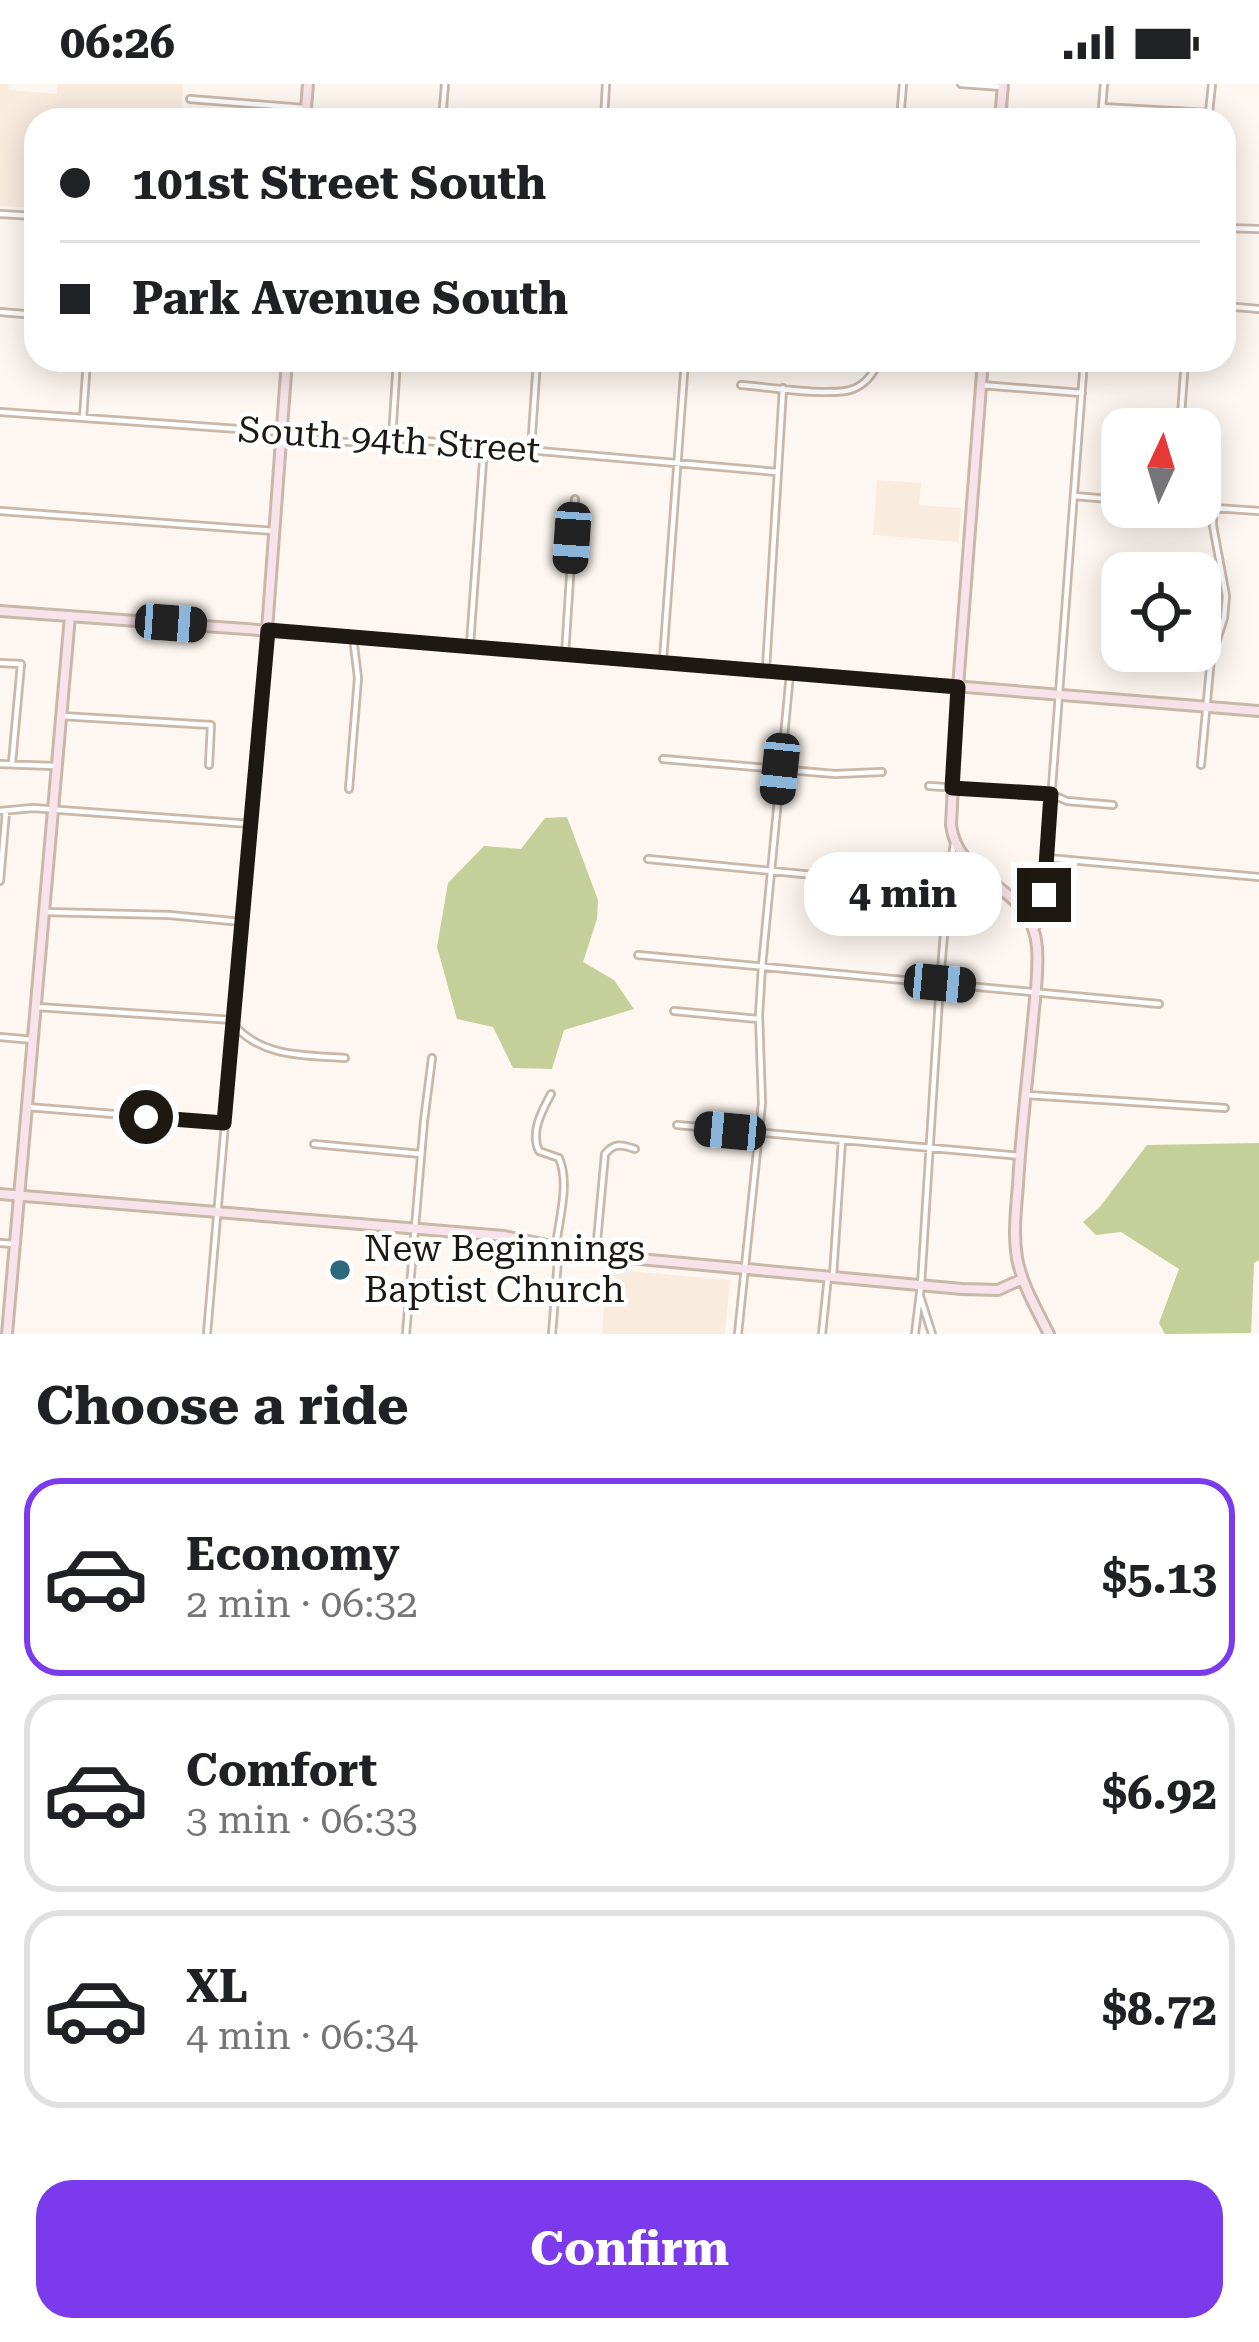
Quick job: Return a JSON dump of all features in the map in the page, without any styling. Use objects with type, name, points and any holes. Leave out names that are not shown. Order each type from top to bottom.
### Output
[{"type":"main road","points":[[306,108],[308,84]]},
{"type":"main road","points":[[268,630],[286,372]]},
{"type":"main road","points":[[982,372],[951,825],[955,843],[968,863],[1013,896],[1034,930],[1035,991],[1015,1240],[1022,1279],[1049,1334]]},
{"type":"main road","points":[[0,611],[1259,711]]},
{"type":"main road","points":[[7,1334],[70,616]]},
{"type":"main road","points":[[0,1194],[504,1236],[596,1255],[989,1291],[1022,1279]]},
{"type":"street","points":[[961,84],[1003,86]]},
{"type":"street","points":[[1104,84],[1102,106],[1128,108]]},
{"type":"street","points":[[190,99],[306,108]]},
{"type":"street","points":[[83,418],[86,372]]},
{"type":"street","points":[[392,438],[396,372]]},
{"type":"street","points":[[531,451],[536,372]]},
{"type":"street","points":[[663,663],[684,372]]},
{"type":"street","points":[[741,385],[835,392],[851,390],[873,372]]},
{"type":"street","points":[[1034,930],[1041,916],[1047,858],[1083,372]]},
{"type":"street","points":[[1182,408],[1184,372]]},
{"type":"street","points":[[981,385],[1082,393]]},
{"type":"street","points":[[766,672],[782,388]]},
{"type":"street","name":"South 94th Street","points":[[0,412],[353,441],[392,438],[777,472]]},
{"type":"street","points":[[470,646],[484,447]]},
{"type":"street","points":[[1074,496],[1101,498]]},
{"type":"street","points":[[565,655],[575,499]]},
{"type":"street","points":[[1221,509],[1259,512]]},
{"type":"street","points":[[0,511],[274,531]]},
{"type":"street","points":[[1202,765],[1211,658],[1226,596],[1213,528]]},
{"type":"street","points":[[207,1334],[268,630]]},
{"type":"street","points":[[349,789],[358,677],[353,637]]},
{"type":"street","points":[[0,663],[21,664],[12,763]]},
{"type":"street","points":[[738,1334],[762,1091],[759,1020],[769,869],[790,674]]},
{"type":"street","points":[[62,716],[211,725],[209,765]]},
{"type":"street","points":[[663,759],[836,774],[882,772]]},
{"type":"street","points":[[0,764],[57,766]]},
{"type":"street","points":[[928,785],[1051,794],[1067,802],[1113,805]]},
{"type":"street","points":[[0,881],[3,811],[33,808],[251,824]]},
{"type":"street","points":[[915,1334],[947,888],[955,843]]},
{"type":"street","points":[[1047,858],[1259,877]]},
{"type":"street","points":[[648,860],[947,888]]},
{"type":"street","points":[[45,912],[242,922]]},
{"type":"street","points":[[638,955],[1159,1004]]},
{"type":"street","points":[[37,1006],[234,1022]]},
{"type":"street","points":[[674,1011],[759,1020]]},
{"type":"street","points":[[234,1022],[243,1035],[280,1052],[345,1058]]},
{"type":"street","points":[[0,1036],[34,1040]]},
{"type":"street","points":[[406,1334],[432,1058]]},
{"type":"street","points":[[551,1094],[535,1142],[539,1151],[559,1158],[563,1167],[552,1334]]},
{"type":"street","points":[[1026,1095],[1225,1108]]},
{"type":"street","points":[[27,1108],[224,1123]]},
{"type":"street","points":[[677,1125],[1020,1156]]},
{"type":"street","points":[[822,1334],[842,1140]]},
{"type":"street","points":[[314,1144],[421,1154]]},
{"type":"street","points":[[596,1255],[605,1154],[618,1144],[635,1149]]},
{"type":"street","points":[[0,1243],[15,1244]]},
{"type":"street","points":[[920,1296],[932,1334]]},
{"type":"shaded area","points":[[0,84],[8,84],[9,90],[57,94],[58,84],[183,84],[182,108],[24,108],[24,207],[0,206]]},
{"type":"shaded area","points":[[877,480],[921,483],[919,505],[961,508],[959,542],[873,535]]},
{"type":"shaded area","points":[[607,1269],[730,1280],[725,1334],[602,1334]]},
{"type":"green space","points":[[567,817],[598,900],[583,962],[614,980],[634,1009],[564,1030],[552,1069],[513,1068],[493,1027],[457,1019],[437,947],[448,883],[484,846],[521,849],[545,818]]},
{"type":"green space","points":[[1259,1143],[1259,1260],[1254,1263],[1251,1333],[1165,1334],[1159,1323],[1179,1269],[1121,1232],[1096,1235],[1083,1222],[1147,1145]]},
{"type":"place","name":"New Beginnings Baptist Church","points":[[340,1270]]},
{"type":"route","points":[[146,1117],[224,1123],[268,630],[958,687],[952,788],[1051,794],[1044,895]]}]
